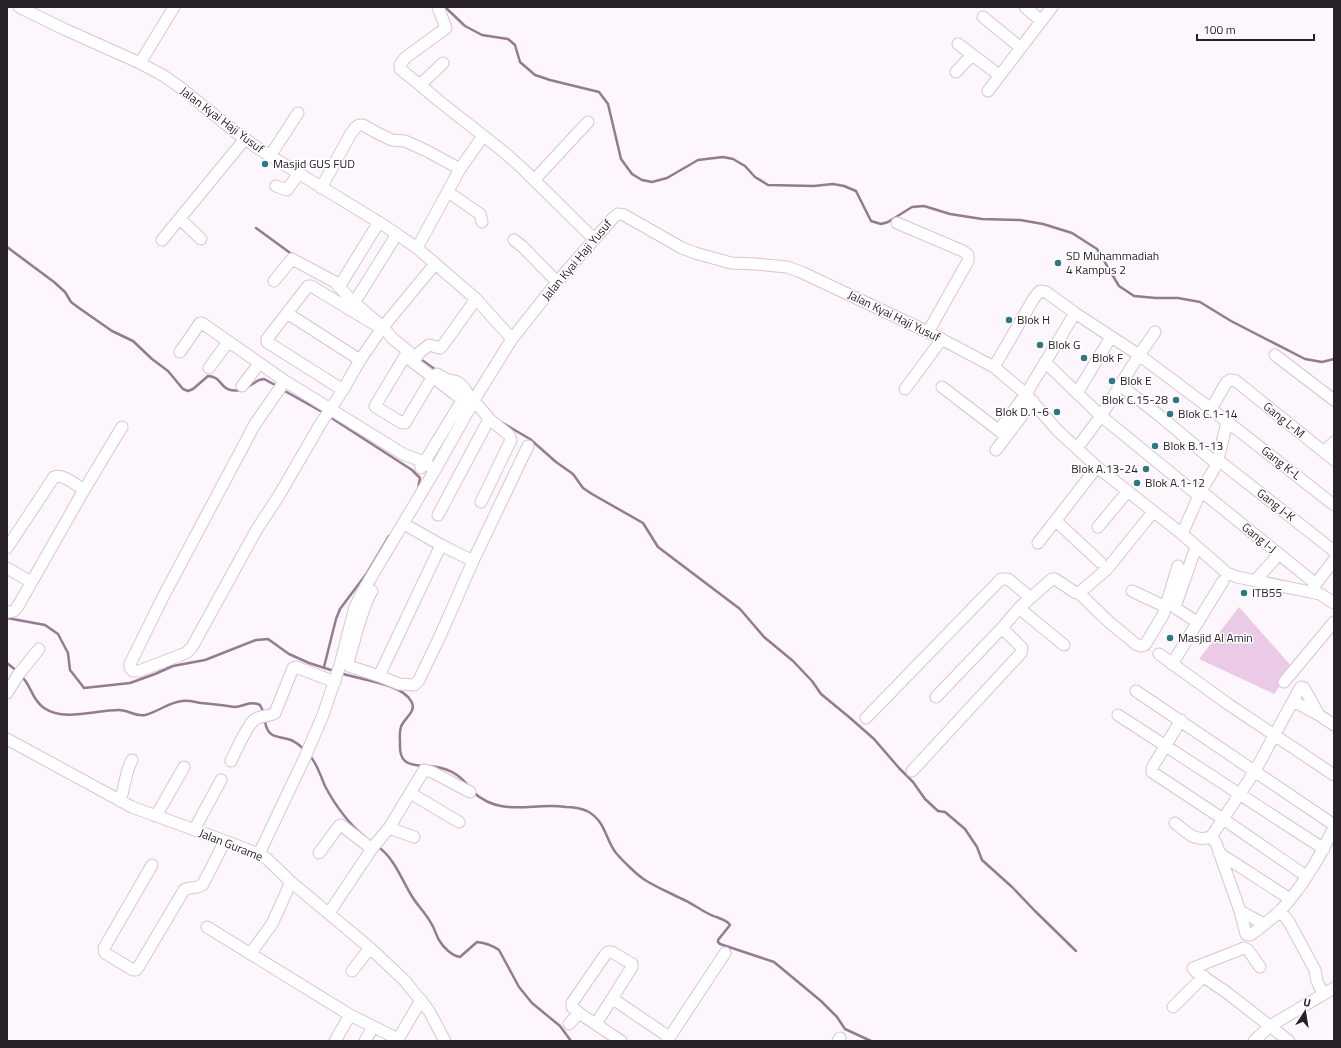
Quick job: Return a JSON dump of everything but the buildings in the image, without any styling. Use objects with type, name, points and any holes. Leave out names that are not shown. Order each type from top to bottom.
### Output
[{"type":"street","name":"Jalan Kyai Haji Yusuf","points":[[19,7],[140,63],[177,85],[245,139],[270,156],[299,173],[320,188],[379,222],[417,248],[476,299],[512,339],[594,239],[616,215],[622,214],[682,248],[695,253],[731,263],[772,265],[798,270],[928,332],[994,367],[1030,398],[1057,430],[1097,467],[1182,534],[1230,575],[1255,581],[1313,588]]},
{"type":"street","points":[[140,63],[174,7]]},
{"type":"street","points":[[438,7],[447,27],[445,30],[405,58],[400,65],[400,69],[504,152],[594,239]]},
{"type":"street","points":[[1025,7],[1041,21]]},
{"type":"street","points":[[988,91],[1052,7]]},
{"type":"street","points":[[983,17],[1021,48]]},
{"type":"street","points":[[958,44],[999,75]]},
{"type":"street","points":[[956,72],[972,55]]},
{"type":"street","points":[[420,85],[443,62]]},
{"type":"street","points":[[270,156],[298,113]]},
{"type":"street","points":[[534,180],[588,122]]},
{"type":"street","points":[[320,188],[350,135],[359,125],[362,125],[390,139],[401,140],[427,150],[460,169]]},
{"type":"street","points":[[417,248],[460,169],[483,136]]},
{"type":"street","points":[[162,240],[245,139]]},
{"type":"street","points":[[276,186],[286,191],[299,173]]},
{"type":"street","points":[[448,192],[480,214],[482,222]]},
{"type":"street","points":[[180,219],[201,239]]},
{"type":"street","points":[[342,283],[379,222]]},
{"type":"street","points":[[897,223],[963,251],[968,255],[968,261],[928,332]]},
{"type":"street","points":[[356,300],[397,234]]},
{"type":"street","points":[[514,240],[524,247],[558,282]]},
{"type":"street","points":[[274,281],[292,259],[335,282],[342,283],[356,300],[385,325],[392,338],[418,355],[442,378],[458,382],[475,401],[488,419],[509,435],[511,440],[481,502]]},
{"type":"street","points":[[385,325],[435,264]]},
{"type":"street","points":[[281,386],[255,424],[149,624],[130,664],[130,668],[133,671],[139,671],[182,654],[192,647],[252,538],[328,412],[343,390],[360,360],[380,331],[379,327],[308,286],[267,338],[267,343],[343,390]]},
{"type":"street","name":"Gang K-L","points":[[994,367],[1028,307],[1040,291],[1048,292],[1075,313],[1139,356],[1211,409],[1334,505]]},
{"type":"street","points":[[418,355],[429,345],[440,348],[476,299]]},
{"type":"street","points":[[286,313],[360,360]]},
{"type":"street","points":[[996,450],[1003,433],[1030,398],[1044,362],[1075,313]]},
{"type":"street","points":[[180,352],[201,322],[259,364],[281,386],[404,454],[413,463],[423,465],[434,472]]},
{"type":"street","points":[[1077,448],[1101,416],[1155,332]]},
{"type":"street","points":[[1077,393],[1111,337]]},
{"type":"street","points":[[407,526],[434,472],[512,339]]},
{"type":"street","points":[[905,389],[942,340]]},
{"type":"street","points":[[209,368],[228,342]]},
{"type":"street","points":[[1276,355],[1334,400]]},
{"type":"street","points":[[423,465],[461,400],[460,398],[433,376],[405,356],[375,406],[402,423],[405,423],[433,376]]},
{"type":"street","name":"Gang I-J","points":[[1044,362],[1101,416],[1279,554],[1313,588]]},
{"type":"street","points":[[242,386],[259,364]]},
{"type":"street","name":"Gang L-M","points":[[1211,409],[1226,383],[1230,380],[1234,381],[1243,386],[1334,460]]},
{"type":"street","name":"Gang J-K","points":[[1120,385],[1334,551]]},
{"type":"street","points":[[942,386],[1003,433]]},
{"type":"street","points":[[259,854],[305,757],[323,715],[367,599],[475,401]]},
{"type":"street","points":[[438,515],[488,419]]},
{"type":"street","points":[[1182,534],[1200,493],[1218,462],[1227,422]]},
{"type":"street","points":[[7,612],[12,612],[16,608],[122,427]]},
{"type":"street","points":[[1324,452],[1334,442]]},
{"type":"street","points":[[343,663],[350,667],[399,684],[414,685],[418,681],[441,634],[472,561],[528,446]]},
{"type":"street","points":[[1038,543],[1097,467]]},
{"type":"street","points":[[7,548],[54,477],[62,477],[84,490]]},
{"type":"street","points":[[1098,527],[1128,491]]},
{"type":"street","points":[[1079,593],[1107,568],[1153,512]]},
{"type":"street","points":[[1056,521],[1100,562]]},
{"type":"street","points":[[407,526],[472,561]]},
{"type":"street","points":[[379,676],[441,545]]},
{"type":"street","points":[[1196,547],[1176,607],[1197,622]]},
{"type":"street","points":[[1255,581],[1279,554]]},
{"type":"street","points":[[1334,560],[1313,588],[1334,604]]},
{"type":"street","points":[[936,696],[1002,628],[1019,608],[1052,579],[1057,580],[1079,593],[1109,622],[1139,646],[1146,645],[1164,615],[1178,566]]},
{"type":"street","points":[[7,568],[32,582]]},
{"type":"street","points":[[866,718],[1001,579],[1008,579],[1031,598]]},
{"type":"street","points":[[1172,664],[1223,581]]},
{"type":"street","points":[[1132,591],[1166,607]]},
{"type":"street","points":[[1019,608],[1064,645]]},
{"type":"street","points":[[1284,682],[1334,622]]},
{"type":"street","points":[[912,771],[1021,653],[1022,648],[1002,628]]},
{"type":"street","points":[[7,693],[19,674],[39,649]]},
{"type":"street","points":[[1159,654],[1228,704],[1334,775]]},
{"type":"street","points":[[231,761],[252,723],[257,718],[275,713],[293,668],[296,667],[336,679]]},
{"type":"street","points":[[1175,823],[1196,838],[1203,839],[1211,837],[1241,795],[1300,688],[1303,687],[1319,715]]},
{"type":"street","points":[[1136,691],[1181,720],[1334,826],[1324,849],[1290,899],[1280,911],[1252,934],[1248,935]]},
{"type":"street","points":[[1294,701],[1334,725]]},
{"type":"street","points":[[1118,715],[1324,849]]},
{"type":"street","points":[[1181,720],[1151,768],[1152,772],[1306,876]]},
{"type":"street","name":"Jalan Gurame","points":[[7,739],[132,807],[259,854],[267,859],[291,882],[370,948],[405,981],[429,1011],[445,1041]]},
{"type":"street","points":[[120,800],[127,770],[132,760]]},
{"type":"street","points":[[156,816],[184,767]]},
{"type":"street","points":[[329,913],[374,846],[389,828],[422,772],[426,770],[432,772],[470,792]]},
{"type":"street","points":[[194,830],[222,780]]},
{"type":"street","points":[[410,793],[459,822]]},
{"type":"street","points":[[319,853],[339,826],[374,846]]},
{"type":"street","points":[[389,828],[414,837]]},
{"type":"street","points":[[1211,837],[1216,842],[1248,935],[1244,948]]},
{"type":"street","points":[[152,865],[104,948],[105,953],[133,970],[136,970],[139,966],[184,890],[188,888],[199,888],[203,884],[225,841]]},
{"type":"street","points":[[1219,853],[1290,899]]},
{"type":"street","points":[[250,954],[272,924],[291,882]]},
{"type":"street","points":[[1240,911],[1264,924]]},
{"type":"street","points":[[1280,911],[1289,922],[1315,970],[1317,981],[1323,994]]},
{"type":"street","points":[[207,927],[350,1015],[398,1040],[421,1000]]},
{"type":"street","points":[[352,971],[370,948]]},
{"type":"street","points":[[1244,948],[1248,950],[1260,967]]},
{"type":"street","points":[[1244,948],[1193,968],[1194,971],[1289,1041]]},
{"type":"street","points":[[596,1024],[631,970],[632,965],[616,953],[611,952],[605,955],[572,1003],[573,1009],[621,1041]]},
{"type":"street","points":[[613,999],[668,1039],[725,953]]},
{"type":"street","points":[[1173,1007],[1202,978]]},
{"type":"street","points":[[1254,1041],[1270,1026],[1334,988]]},
{"type":"street","points":[[569,1024],[579,1013]]},
{"type":"street","points":[[335,1041],[350,1015]]},
{"type":"street","points":[[365,1041],[373,1027]]},
{"type":"shaded area","points":[[1239,607],[1293,668],[1274,694],[1199,659]]},
{"type":"waterway","points":[[445,7],[465,26],[482,35],[508,39],[515,45],[520,62],[535,75],[599,92],[608,104],[621,159],[632,174],[642,180],[652,182],[667,178],[698,160],[723,157],[733,159],[745,166],[755,177],[768,185],[814,186],[833,184],[844,186],[856,191],[871,221],[881,224],[888,222],[912,207],[924,206],[950,214],[982,219],[1020,220],[1043,224],[1072,233],[1097,249],[1119,286],[1134,296],[1178,298],[1200,302],[1231,321],[1305,359],[1322,362],[1334,359]]},
{"type":"waterway","points":[[256,228],[293,255]]},
{"type":"waterway","points":[[7,247],[54,282],[65,292],[71,302],[79,308],[112,331],[133,341],[152,359],[168,371],[183,389],[188,391],[193,389],[208,376],[217,379],[225,388],[229,390],[242,390]]},
{"type":"waterway","points":[[419,358],[436,370]]},
{"type":"waterway","points":[[246,388],[259,380],[264,379],[277,386]]},
{"type":"waterway","points":[[283,390],[324,413]]},
{"type":"waterway","points":[[330,417],[412,470],[420,478],[418,489]]},
{"type":"waterway","points":[[501,422],[530,439],[556,462],[573,474],[583,488],[643,523],[658,547],[740,609],[764,637],[793,661],[812,681],[821,694],[874,739],[913,782],[925,799],[938,811],[945,812],[965,829],[977,847],[982,860],[1012,887],[1076,951]]},
{"type":"waterway","points":[[324,667],[340,609],[367,573],[389,536]]},
{"type":"waterway","points":[[7,618],[45,625],[58,634],[68,653],[70,670],[84,688],[130,683],[173,666],[205,660],[256,640],[268,639],[289,654],[309,663],[334,671]]},
{"type":"waterway","points":[[7,663],[18,672]]},
{"type":"waterway","points":[[341,673],[389,686],[406,695],[411,701],[413,708],[400,729],[400,749],[402,758],[413,765],[424,766]]},
{"type":"waterway","points":[[21,676],[27,683],[36,700],[44,708],[61,714],[71,715],[119,710],[138,715],[145,715],[173,703],[184,701],[234,707],[253,703],[260,705],[263,711]]},
{"type":"waterway","points":[[265,722],[271,734],[291,740],[304,749]]},
{"type":"waterway","points":[[310,756],[313,759],[333,800],[353,826],[365,837]]},
{"type":"waterway","points":[[429,766],[446,769],[456,774],[469,787]]},
{"type":"waterway","points":[[473,792],[484,800],[495,805],[506,807],[574,807],[587,811],[602,825],[612,848],[616,853],[642,878],[729,923],[730,925],[718,940],[720,944],[774,962],[821,1001],[837,1017],[845,1029],[871,1041]]},
{"type":"waterway","points":[[377,846],[389,857],[413,898],[434,927],[439,940],[445,948],[454,955],[460,957],[477,942],[489,944],[499,950],[519,987],[532,1003],[560,1026],[571,1041]]},
{"type":"place","name":"Masjid GUS FUD","points":[[265,164]]},
{"type":"place","name":"SD Muhammadiah 4 Kampus 2","points":[[1058,263]]},
{"type":"place","name":"Blok H","points":[[1009,320]]},
{"type":"place","name":"Blok G","points":[[1040,345]]},
{"type":"place","name":"Blok F","points":[[1084,358]]},
{"type":"place","name":"Blok E","points":[[1112,381]]},
{"type":"place","name":"Blok C.15-28","points":[[1176,400]]},
{"type":"place","name":"Blok D.1-6","points":[[1057,412]]},
{"type":"place","name":"Blok C.1-14","points":[[1170,414]]},
{"type":"place","name":"Blok B.1-13","points":[[1155,446]]},
{"type":"place","name":"Blok A.13-24","points":[[1146,469]]},
{"type":"place","name":"Blok A.1-12","points":[[1137,483]]},
{"type":"place","name":"ITB55","points":[[1244,593]]},
{"type":"place","name":"Masjid Al Amin","points":[[1170,638]]}]
